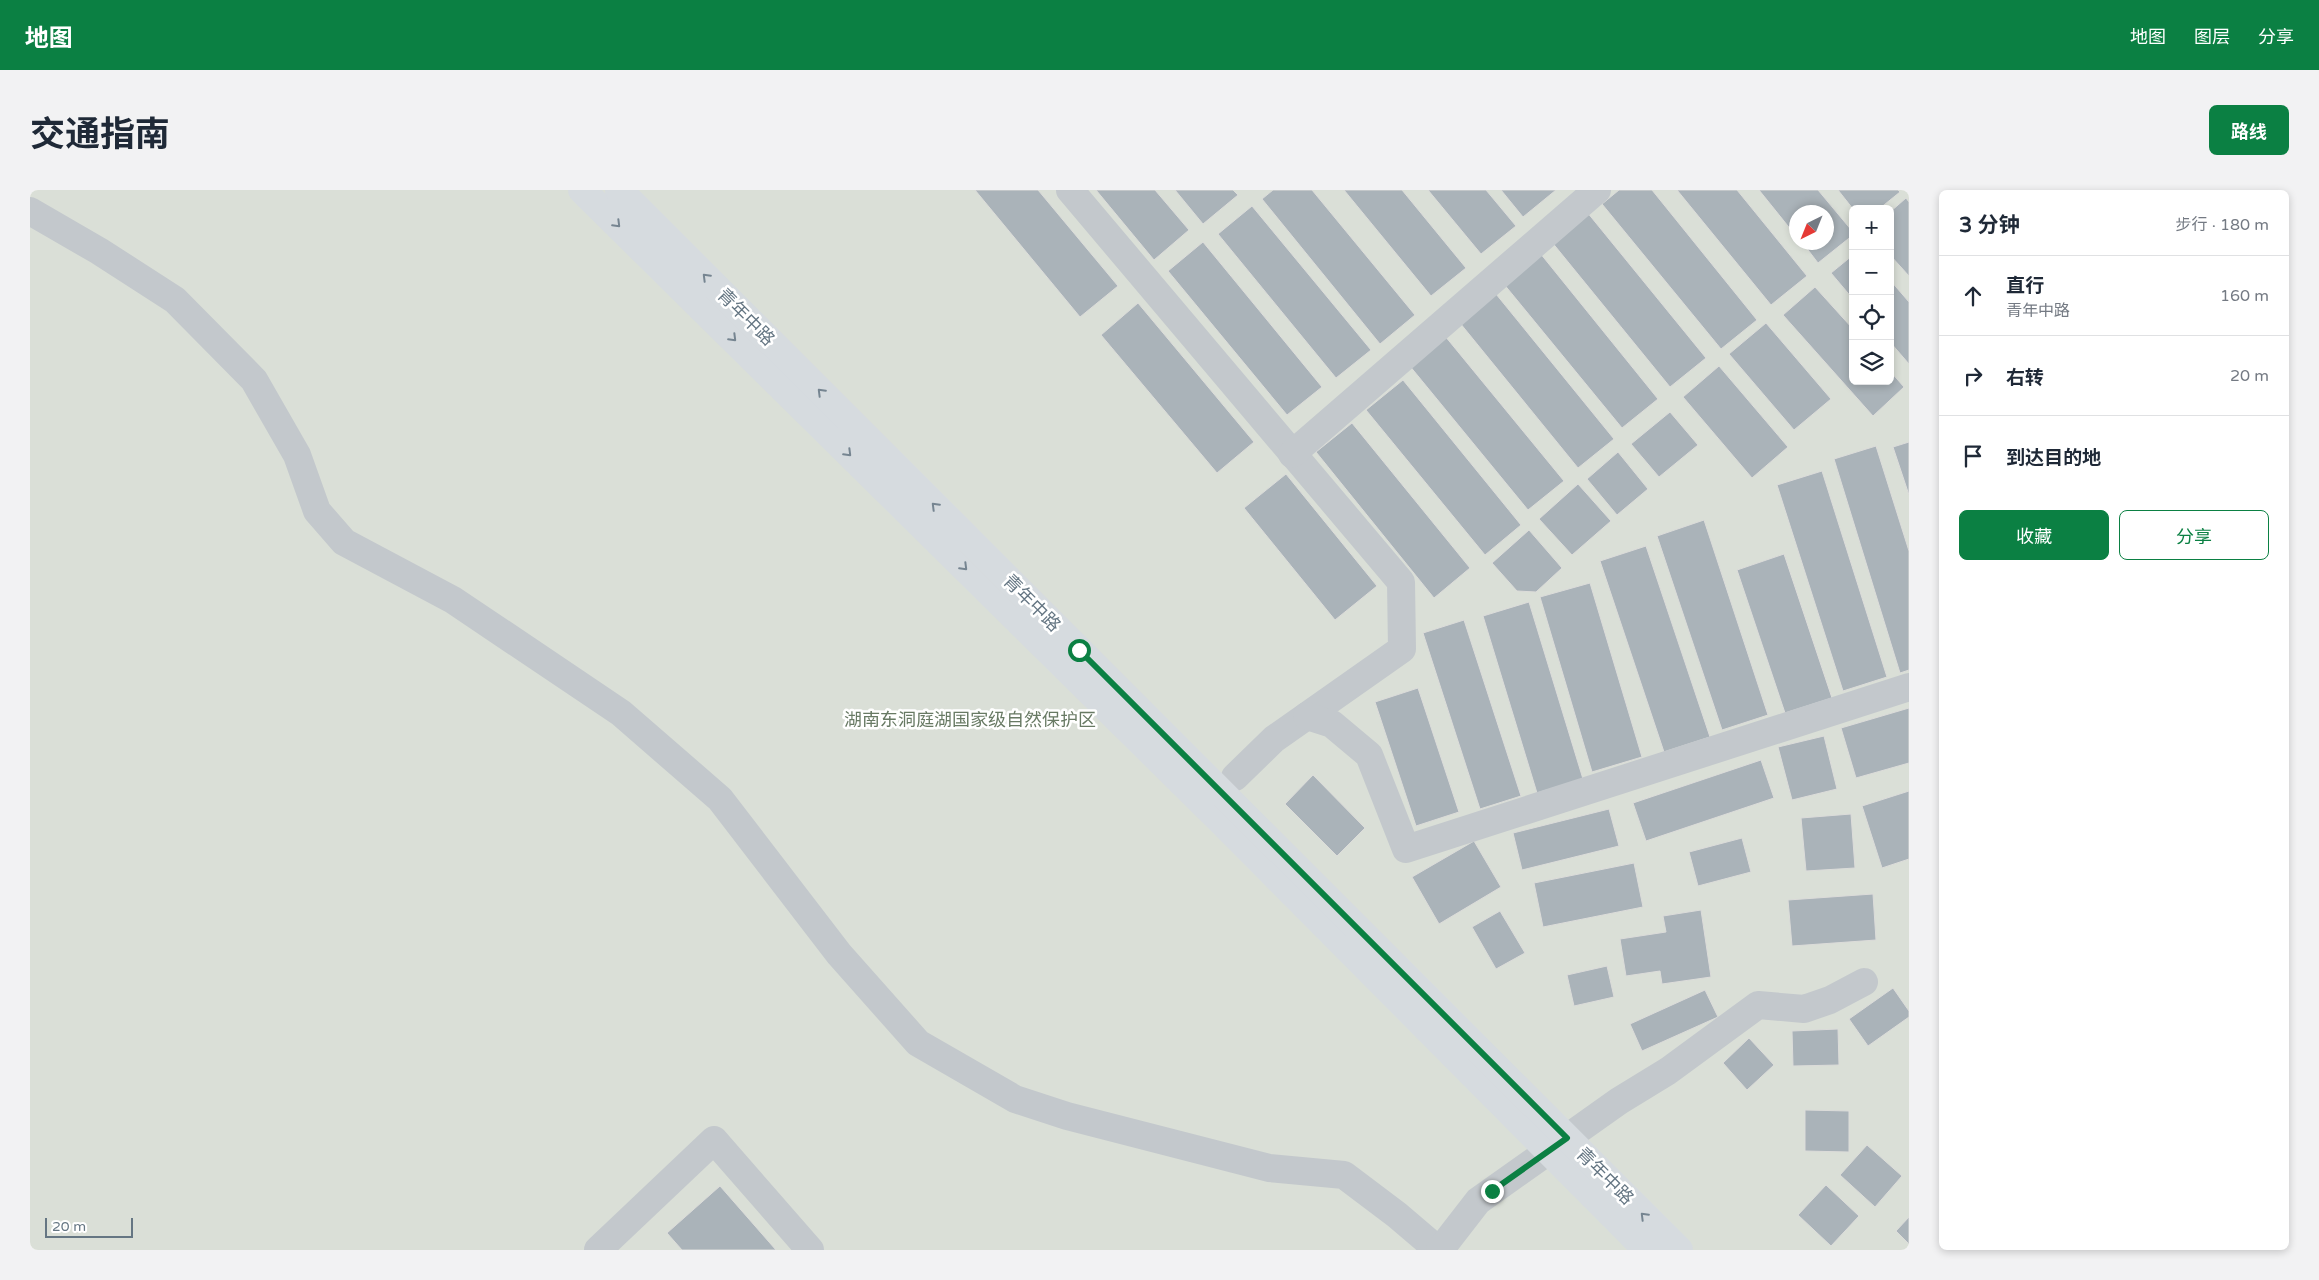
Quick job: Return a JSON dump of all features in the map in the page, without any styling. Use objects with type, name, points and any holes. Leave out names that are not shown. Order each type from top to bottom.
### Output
[{"type":"main road","points":[[582,190],[1218,818],[1558,1145],[1647,1250]]},
{"type":"main road","name":"青年中路","points":[[619,190],[1558,1145],[1679,1250]]},
{"type":"street","points":[[1070,190],[1401,582],[1402,649],[1274,738],[1235,777]]},
{"type":"street","points":[[1292,454],[1597,190]]},
{"type":"street","points":[[30,211],[99,251],[175,300],[254,380],[297,455],[317,511],[344,542],[453,600],[621,713],[720,799],[839,954],[918,1043],[1015,1099],[1066,1116],[1269,1168],[1344,1175],[1439,1250],[1478,1201],[1619,1101],[1668,1071],[1758,1005],[1804,1009],[1830,1000],[1864,982]]},
{"type":"street","points":[[1307,716],[1332,724],[1369,755],[1406,849],[1909,687]]},
{"type":"street","points":[[598,1250],[714,1140],[810,1250]]},
{"type":"green space","name":"湖南东洞庭湖国家级自然保护区","points":[[30,190],[1909,190],[1909,1250],[30,1250]]},
{"type":"building","points":[[975,190],[1038,190],[1118,286],[1080,317]]},
{"type":"building","points":[[1096,190],[1155,190],[1189,230],[1154,260]]},
{"type":"building","points":[[1175,190],[1233,190],[1238,195],[1203,224]]},
{"type":"building","points":[[1273,190],[1312,190],[1415,315],[1380,344],[1262,199]]},
{"type":"building","points":[[1344,190],[1402,190],[1466,268],[1431,296]]},
{"type":"building","points":[[1428,190],[1486,190],[1516,226],[1481,254]]},
{"type":"building","points":[[1501,190],[1556,190],[1523,217]]},
{"type":"building","points":[[1619,190],[1652,190],[1757,320],[1721,349],[1602,204]]},
{"type":"building","points":[[1677,190],[1737,190],[1807,276],[1771,305]]},
{"type":"building","points":[[1759,190],[1818,190],[1830,205],[1789,205],[1789,227]]},
{"type":"building","points":[[1838,190],[1898,190],[1900,192],[1884,205],[1850,205]]},
{"type":"building","points":[[1906,198],[1909,202],[1909,276],[1894,259],[1894,208]]},
{"type":"building","points":[[1252,206],[1371,350],[1336,378],[1218,234]]},
{"type":"building","points":[[1834,209],[1849,227],[1849,238],[1818,263],[1808,250],[1834,250]]},
{"type":"building","points":[[1587,212],[1706,358],[1670,387],[1551,241]]},
{"type":"building","points":[[1203,242],[1322,387],[1287,415],[1168,271]]},
{"type":"building","points":[[1540,253],[1658,399],[1622,428],[1503,283]]},
{"type":"building","points":[[1849,258],[1849,294],[1831,273]]},
{"type":"building","points":[[1894,285],[1909,302],[1909,364],[1894,347]]},
{"type":"building","points":[[1815,287],[1849,325],[1849,385],[1894,385],[1894,376],[1904,387],[1873,416],[1783,315]]},
{"type":"building","points":[[1496,294],[1614,439],[1578,468],[1460,323]]},
{"type":"building","points":[[1138,303],[1254,442],[1217,473],[1101,335]]},
{"type":"building","points":[[1766,323],[1831,399],[1794,430],[1729,354]]},
{"type":"building","points":[[1445,336],[1564,481],[1528,510],[1409,365]]},
{"type":"building","points":[[1719,366],[1788,447],[1752,478],[1683,397]]},
{"type":"building","points":[[1403,380],[1521,525],[1485,555],[1366,410]]},
{"type":"building","points":[[1670,412],[1698,445],[1659,477],[1631,444]]},
{"type":"building","points":[[1352,423],[1470,568],[1434,598],[1316,452]]},
{"type":"building","points":[[1909,442],[1909,495],[1893,447]]},
{"type":"building","points":[[1876,446],[1909,551],[1909,670],[1900,673],[1834,459]]},
{"type":"building","points":[[1618,452],[1648,489],[1617,515],[1587,479]]},
{"type":"building","points":[[1822,471],[1887,677],[1843,691],[1777,485]]},
{"type":"building","points":[[1286,474],[1377,586],[1335,620],[1244,508]]},
{"type":"building","points":[[1578,484],[1611,521],[1572,555],[1539,519]]},
{"type":"building","points":[[1704,520],[1768,715],[1722,730],[1657,536]]},
{"type":"building","points":[[1529,530],[1562,568],[1536,592],[1517,591],[1492,563]]},
{"type":"building","points":[[1646,546],[1710,737],[1664,752],[1600,561]]},
{"type":"building","points":[[1784,554],[1832,698],[1785,713],[1737,570]]},
{"type":"building","points":[[1590,583],[1642,757],[1592,772],[1540,597]]},
{"type":"building","points":[[1529,602],[1583,779],[1537,793],[1483,616]]},
{"type":"building","points":[[1464,620],[1521,796],[1480,809],[1423,633]]},
{"type":"building","points":[[1418,688],[1459,812],[1416,826],[1375,702]]},
{"type":"building","points":[[1909,708],[1909,763],[1856,778],[1841,728]]},
{"type":"building","points":[[1824,736],[1837,789],[1792,800],[1778,747]]},
{"type":"building","points":[[1761,760],[1774,798],[1646,841],[1633,803]]},
{"type":"building","points":[[1313,775],[1365,828],[1337,856],[1285,804]]},
{"type":"building","points":[[1909,791],[1909,859],[1882,868],[1862,806]]},
{"type":"building","points":[[1609,809],[1619,846],[1522,870],[1513,833]]},
{"type":"building","points":[[1851,814],[1855,868],[1806,871],[1801,818]]},
{"type":"building","points":[[1742,838],[1751,872],[1698,886],[1689,852]]},
{"type":"building","points":[[1474,841],[1501,887],[1439,924],[1412,877]]},
{"type":"building","points":[[1634,863],[1643,907],[1543,927],[1534,883]]},
{"type":"building","points":[[1873,894],[1876,940],[1792,946],[1788,900]]},
{"type":"building","points":[[1701,910],[1711,977],[1662,984],[1660,971],[1626,976],[1620,939],[1666,932],[1663,916]]},
{"type":"building","points":[[1500,911],[1525,953],[1496,969],[1472,927]]},
{"type":"building","points":[[1607,966],[1614,997],[1574,1006],[1567,975]]},
{"type":"building","points":[[1893,988],[1909,1011],[1909,1017],[1868,1046],[1849,1019]]},
{"type":"building","points":[[1705,990],[1718,1017],[1642,1051],[1630,1024]]},
{"type":"building","points":[[1838,1029],[1839,1065],[1793,1066],[1792,1031]]},
{"type":"building","points":[[1749,1038],[1774,1065],[1747,1090],[1723,1063]]},
{"type":"building","points":[[1805,1110],[1849,1111],[1849,1152],[1805,1151]]},
{"type":"building","points":[[1867,1145],[1902,1176],[1875,1207],[1840,1175]]},
{"type":"building","points":[[1826,1185],[1859,1216],[1831,1246],[1798,1215]]},
{"type":"building","points":[[720,1186],[776,1250],[682,1250],[667,1233]]},
{"type":"building","points":[[1909,1217],[1909,1244],[1896,1231]]},
{"type":"route","points":[[1079,650],[1567,1138],[1492,1191]]}]
